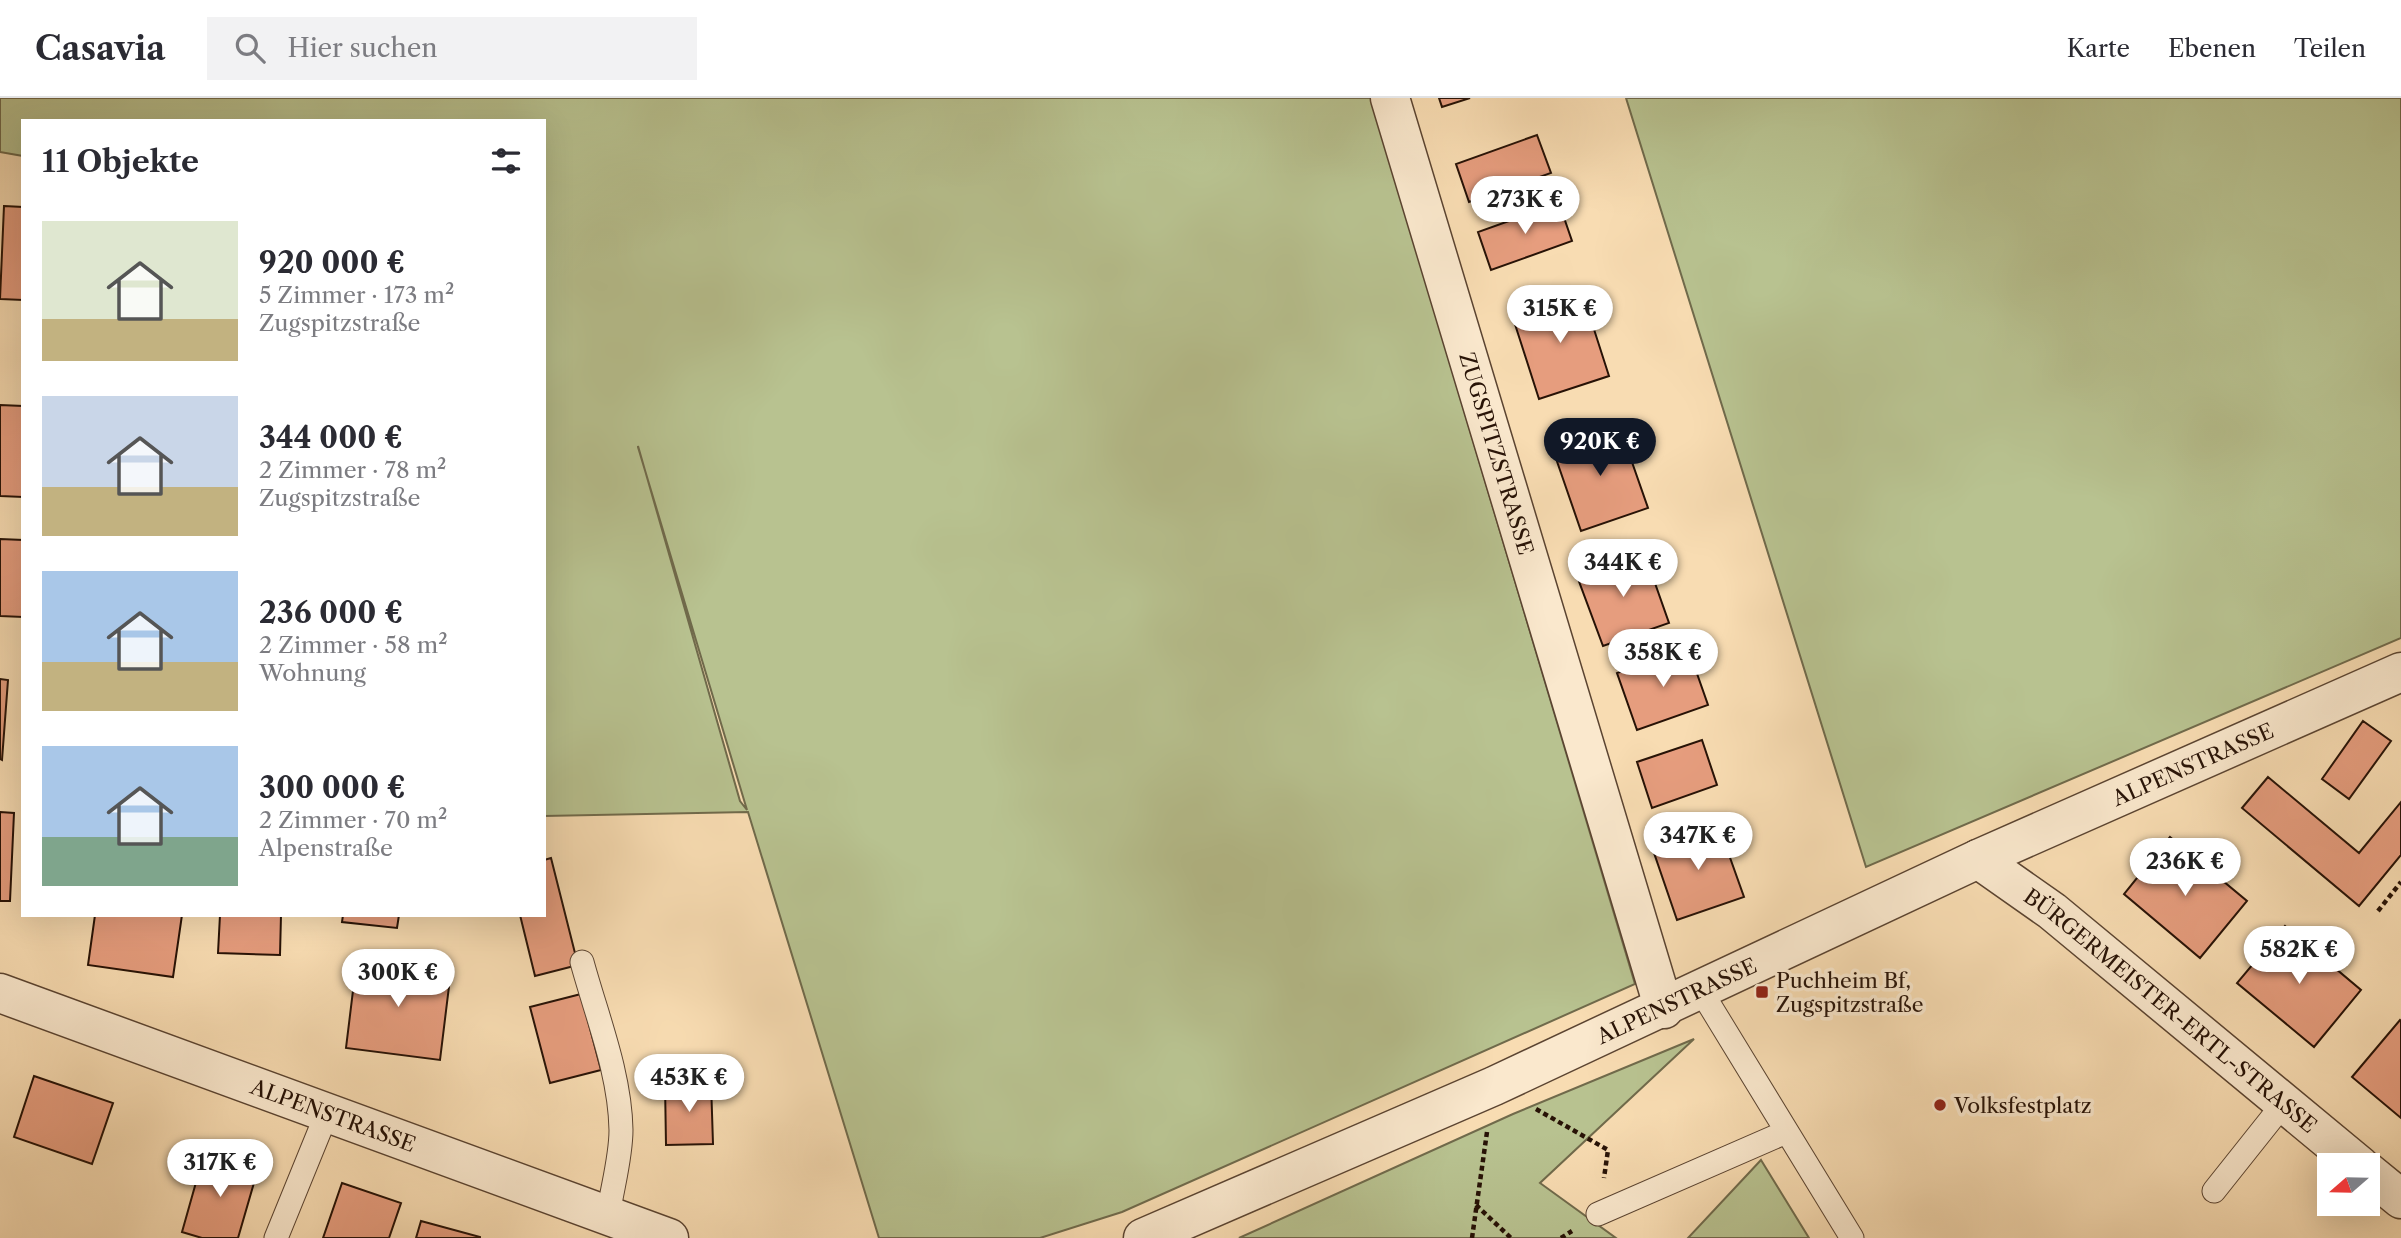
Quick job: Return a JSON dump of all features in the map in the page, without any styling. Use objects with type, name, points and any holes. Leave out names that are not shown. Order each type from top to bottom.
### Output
[{"type":"street","name":"ZUGSPITZSTRASSE","points":[[1390,98],[1664,1009]]},
{"type":"street","name":"ALPENSTRASSE","points":[[1143,1238],[1494,1086],[1664,1009],[1978,859],[2401,673]]},
{"type":"street","name":"BÜRGERMEISTER-ERTL-STRASSE","points":[[1978,859],[2052,911],[2344,1153]]},
{"type":"street","name":"ALPENSTRASSE","points":[[0,993],[669,1238]]},
{"type":"street","points":[[2380,1182],[2401,1199]]},
{"type":"lane","points":[[582,962],[617,1085],[620,1113],[621,1133],[608,1216]]},
{"type":"lane","points":[[1701,991],[1852,1238]]},
{"type":"lane","points":[[2214,1191],[2284,1103]]},
{"type":"lane","points":[[276,1238],[327,1113]]},
{"type":"lane","points":[[1598,1214],[1786,1132]]},
{"type":"path","points":[[2378,911],[2401,882]]},
{"type":"path","points":[[1472,1238],[1494,1086]]},
{"type":"path","points":[[1530,1105],[1608,1150],[1598,1214],[1561,1238]]},
{"type":"path","points":[[1476,1205],[1511,1238]]},
{"type":"green space","points":[[0,98],[1371,98],[1635,984],[1122,1212],[1040,1238],[879,1238],[748,812],[546,816],[546,119],[21,119],[21,156],[0,152]],"holes":[[[645,469],[747,810],[740,801]]]},
{"type":"green space","points":[[1626,98],[2401,98],[2401,638],[1866,867]]},
{"type":"green space","points":[[1694,1039],[1540,1183],[1616,1238],[1239,1238],[1513,1114]]},
{"type":"green space","points":[[1761,1160],[1809,1238],[1688,1238]]},
{"type":"building","points":[[1439,98],[1470,98],[1442,107]]},
{"type":"building","points":[[1537,135],[1551,173],[1469,202],[1456,164]]},
{"type":"building","points":[[1559,203],[1572,241],[1491,270],[1478,232]]},
{"type":"building","points":[[4,206],[21,207],[21,300],[0,299]]},
{"type":"building","points":[[1582,292],[1609,376],[1539,399],[1512,315]]},
{"type":"building","points":[[0,405],[21,406],[21,497],[0,496]]},
{"type":"building","points":[[1619,425],[1648,508],[1581,531],[1552,447]]},
{"type":"building","points":[[0,539],[21,540],[21,617],[0,616]]},
{"type":"building","points":[[1644,552],[1669,623],[1603,646],[1577,576]]},
{"type":"building","points":[[1688,648],[1708,705],[1637,730],[1617,673]]},
{"type":"building","points":[[0,679],[8,680],[2,760],[0,759]]},
{"type":"building","points":[[2363,721],[2391,741],[2349,799],[2322,779]]},
{"type":"building","points":[[1702,740],[1717,785],[1652,808],[1637,762]]},
{"type":"building","points":[[2268,777],[2359,853],[2401,802],[2401,855],[2359,906],[2242,808]]},
{"type":"building","points":[[0,812],[14,813],[10,901],[0,901]]},
{"type":"building","points":[[1718,824],[1744,897],[1677,920],[1652,847]]},
{"type":"building","points":[[2170,837],[2247,901],[2200,958],[2124,894]]},
{"type":"building","points":[[551,858],[578,965],[535,976],[520,917],[546,917],[546,859]]},
{"type":"building","points":[[95,917],[182,917],[173,977],[88,965]]},
{"type":"building","points":[[220,917],[281,917],[280,955],[218,953]]},
{"type":"building","points":[[343,917],[399,917],[397,928],[342,922]]},
{"type":"building","points":[[2285,926],[2361,990],[2314,1047],[2237,983]]},
{"type":"building","points":[[357,958],[451,970],[440,1060],[346,1048]]},
{"type":"building","points":[[581,994],[601,1070],[550,1083],[530,1007]]},
{"type":"building","points":[[2401,1021],[2401,1118],[2352,1077]]},
{"type":"building","points":[[34,1076],[113,1103],[92,1164],[14,1137]]},
{"type":"building","points":[[711,1082],[713,1144],[666,1145],[665,1083]]},
{"type":"building","points":[[204,1154],[258,1169],[238,1238],[202,1238],[182,1232]]},
{"type":"building","points":[[342,1183],[401,1203],[389,1238],[323,1238]]},
{"type":"building","points":[[421,1221],[480,1237],[480,1238],[416,1238]]},
{"type":"place","name":"Puchheim Bf, Zugspitzstraße","points":[[1762,992]]},
{"type":"place","name":"Volksfestplatz","points":[[1940,1105]]}]
